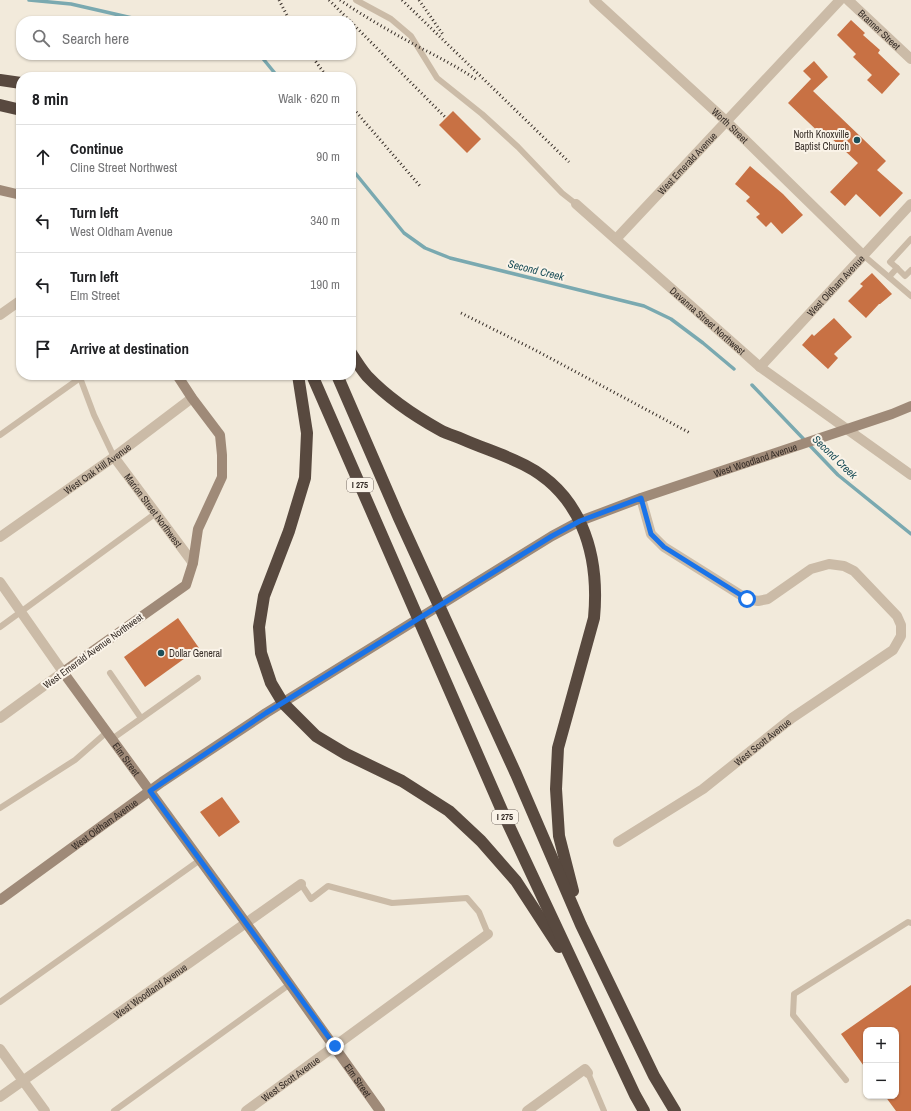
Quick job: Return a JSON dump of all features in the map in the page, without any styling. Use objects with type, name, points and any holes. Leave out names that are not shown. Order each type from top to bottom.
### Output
[{"type":"highway","points":[[0,80],[16,82]]},
{"type":"highway","points":[[0,105],[16,109]]},
{"type":"highway","points":[[356,360],[366,375],[400,406],[441,431],[518,461],[541,475],[556,486],[569,502],[580,521],[589,546],[595,580],[594,618],[558,748],[556,789],[559,836],[581,925]]},
{"type":"highway","points":[[299,380],[307,433],[305,478],[289,531],[264,596],[259,627],[261,653],[271,683],[283,702],[316,736],[346,754],[402,781],[449,810],[481,841],[516,881],[582,981]]},
{"type":"highway","name":"I 275","points":[[314,380],[503,813],[644,1111]]},
{"type":"highway","name":"I 275","points":[[339,380],[429,584],[516,774],[581,925],[654,1076],[674,1111]]},
{"type":"street","name":"Worth Street","points":[[594,0],[726,121],[863,255]]},
{"type":"street","name":"West Emerald Avenue","points":[[616,239],[840,0]]},
{"type":"street","name":"Branner Street","points":[[848,0],[911,59]]},
{"type":"street","points":[[0,190],[16,194]]},
{"type":"street","name":"Davanna Street Northwest","points":[[576,204],[760,367],[911,475]]},
{"type":"street","name":"West Oldham Avenue","points":[[760,367],[911,204]]},
{"type":"street","points":[[0,315],[16,304]]},
{"type":"street","name":"Marion Street Northwest","points":[[180,380],[220,435],[222,455],[222,477],[198,529],[193,563],[186,585]]},
{"type":"street","name":"West Oak Hill Avenue","points":[[0,537],[114,457],[192,398]]},
{"type":"street","name":"West Woodland Avenue","points":[[690,482],[892,414],[911,406]]},
{"type":"street","name":"Marion Street Northwest","points":[[114,457],[193,563]]},
{"type":"street","name":"West Oldham Avenue","points":[[0,900],[150,791],[283,702],[552,536],[580,521],[641,498],[690,482]]},
{"type":"street","name":"West Scott Avenue","points":[[618,842],[703,789],[792,718],[893,650],[901,636],[901,625],[897,616],[854,571],[844,566],[829,564],[811,569],[768,599],[758,601],[747,599],[664,547],[651,534],[641,498]]},
{"type":"street","name":"Elm Street","points":[[0,582],[63,672],[335,1046],[378,1111]]},
{"type":"street","name":"West Emerald Avenue Northwest","points":[[0,718],[186,585]]},
{"type":"street","name":"West Woodland Avenue","points":[[0,1097],[301,884]]},
{"type":"street","name":"West Scott Avenue","points":[[246,1111],[488,934]]},
{"type":"street","points":[[0,1049],[45,1111]]},
{"type":"street","points":[[526,1111],[585,1069],[588,1073]]},
{"type":"lane","points":[[356,0],[391,19],[411,36],[437,78],[482,114],[518,147],[562,193],[576,204]]},
{"type":"lane","points":[[911,240],[890,262],[905,276],[911,270]]},
{"type":"lane","points":[[863,255],[911,296]]},
{"type":"lane","points":[[889,277],[896,268]]},
{"type":"lane","points":[[0,435],[75,380]]},
{"type":"lane","points":[[81,380],[94,415],[114,457]]},
{"type":"lane","points":[[0,627],[156,513]]},
{"type":"lane","points":[[110,673],[141,718]]},
{"type":"lane","points":[[0,808],[75,760],[109,735],[141,718],[198,678]]},
{"type":"lane","points":[[0,1002],[200,860]]},
{"type":"lane","points":[[301,884],[311,899],[328,886],[392,904],[468,898],[479,912],[488,934]]},
{"type":"lane","points":[[846,1080],[793,1015],[794,994],[908,922],[911,923]]},
{"type":"lane","points":[[114,1111],[290,984]]},
{"type":"lane","points":[[588,1073],[604,1111]]},
{"type":"building","points":[[851,20],[865,33],[863,35],[880,50],[878,53],[900,74],[882,94],[867,80],[872,75],[853,57],[856,54],[837,35]]},
{"type":"building","points":[[814,61],[828,77],[813,91],[886,161],[877,170],[903,193],[880,217],[856,194],[845,206],[830,192],[858,163],[830,137],[827,140],[788,103],[811,79],[803,71]]},
{"type":"building","points":[[453,111],[481,139],[467,153],[439,125]]},
{"type":"building","points":[[750,166],[783,194],[803,215],[782,234],[771,222],[766,227],[756,217],[760,214],[746,201],[750,197],[735,184]]},
{"type":"building","points":[[872,273],[892,294],[879,304],[866,318],[848,301],[863,286],[860,284]]},
{"type":"building","points":[[834,318],[852,337],[834,354],[838,358],[828,369],[802,345],[812,334],[814,336]]},
{"type":"building","name":"Dollar General","points":[[178,618],[199,648],[145,687],[124,657]]},
{"type":"building","points":[[222,797],[240,822],[219,837],[200,812]]},
{"type":"building","points":[[911,985],[911,1111],[896,1111],[887,1099],[899,1099],[899,1027],[863,1027],[863,1065],[841,1034]]},
{"type":"waterway","name":"Second Creek","points":[[29,0],[71,4],[124,16]]},
{"type":"waterway","name":"Second Creek","points":[[264,60],[274,72]]},
{"type":"waterway","name":"Second Creek","points":[[356,174],[404,233],[425,248],[450,258],[644,306],[671,319],[734,369]]},
{"type":"waterway","name":"Second Creek","points":[[752,385],[838,475],[911,534]]},
{"type":"railway","points":[[279,0],[287,16]]},
{"type":"railway","points":[[329,0],[345,16]]},
{"type":"railway","points":[[340,0],[407,41],[455,66],[477,80]]},
{"type":"railway","points":[[402,0],[569,162]]},
{"type":"railway","points":[[419,0],[444,36]]},
{"type":"railway","points":[[356,27],[445,117]]},
{"type":"railway","points":[[315,60],[323,72]]},
{"type":"railway","points":[[356,112],[420,186]]},
{"type":"railway","points":[[461,313],[535,350],[690,433]]},
{"type":"place","name":"North Knoxville Baptist Church","points":[[857,140]]},
{"type":"place","name":"Dollar General","points":[[161,653]]},
{"type":"route","points":[[335,1046],[150,791],[283,702],[312,686],[552,536],[580,521],[641,498],[651,534],[664,547],[747,599]]}]
